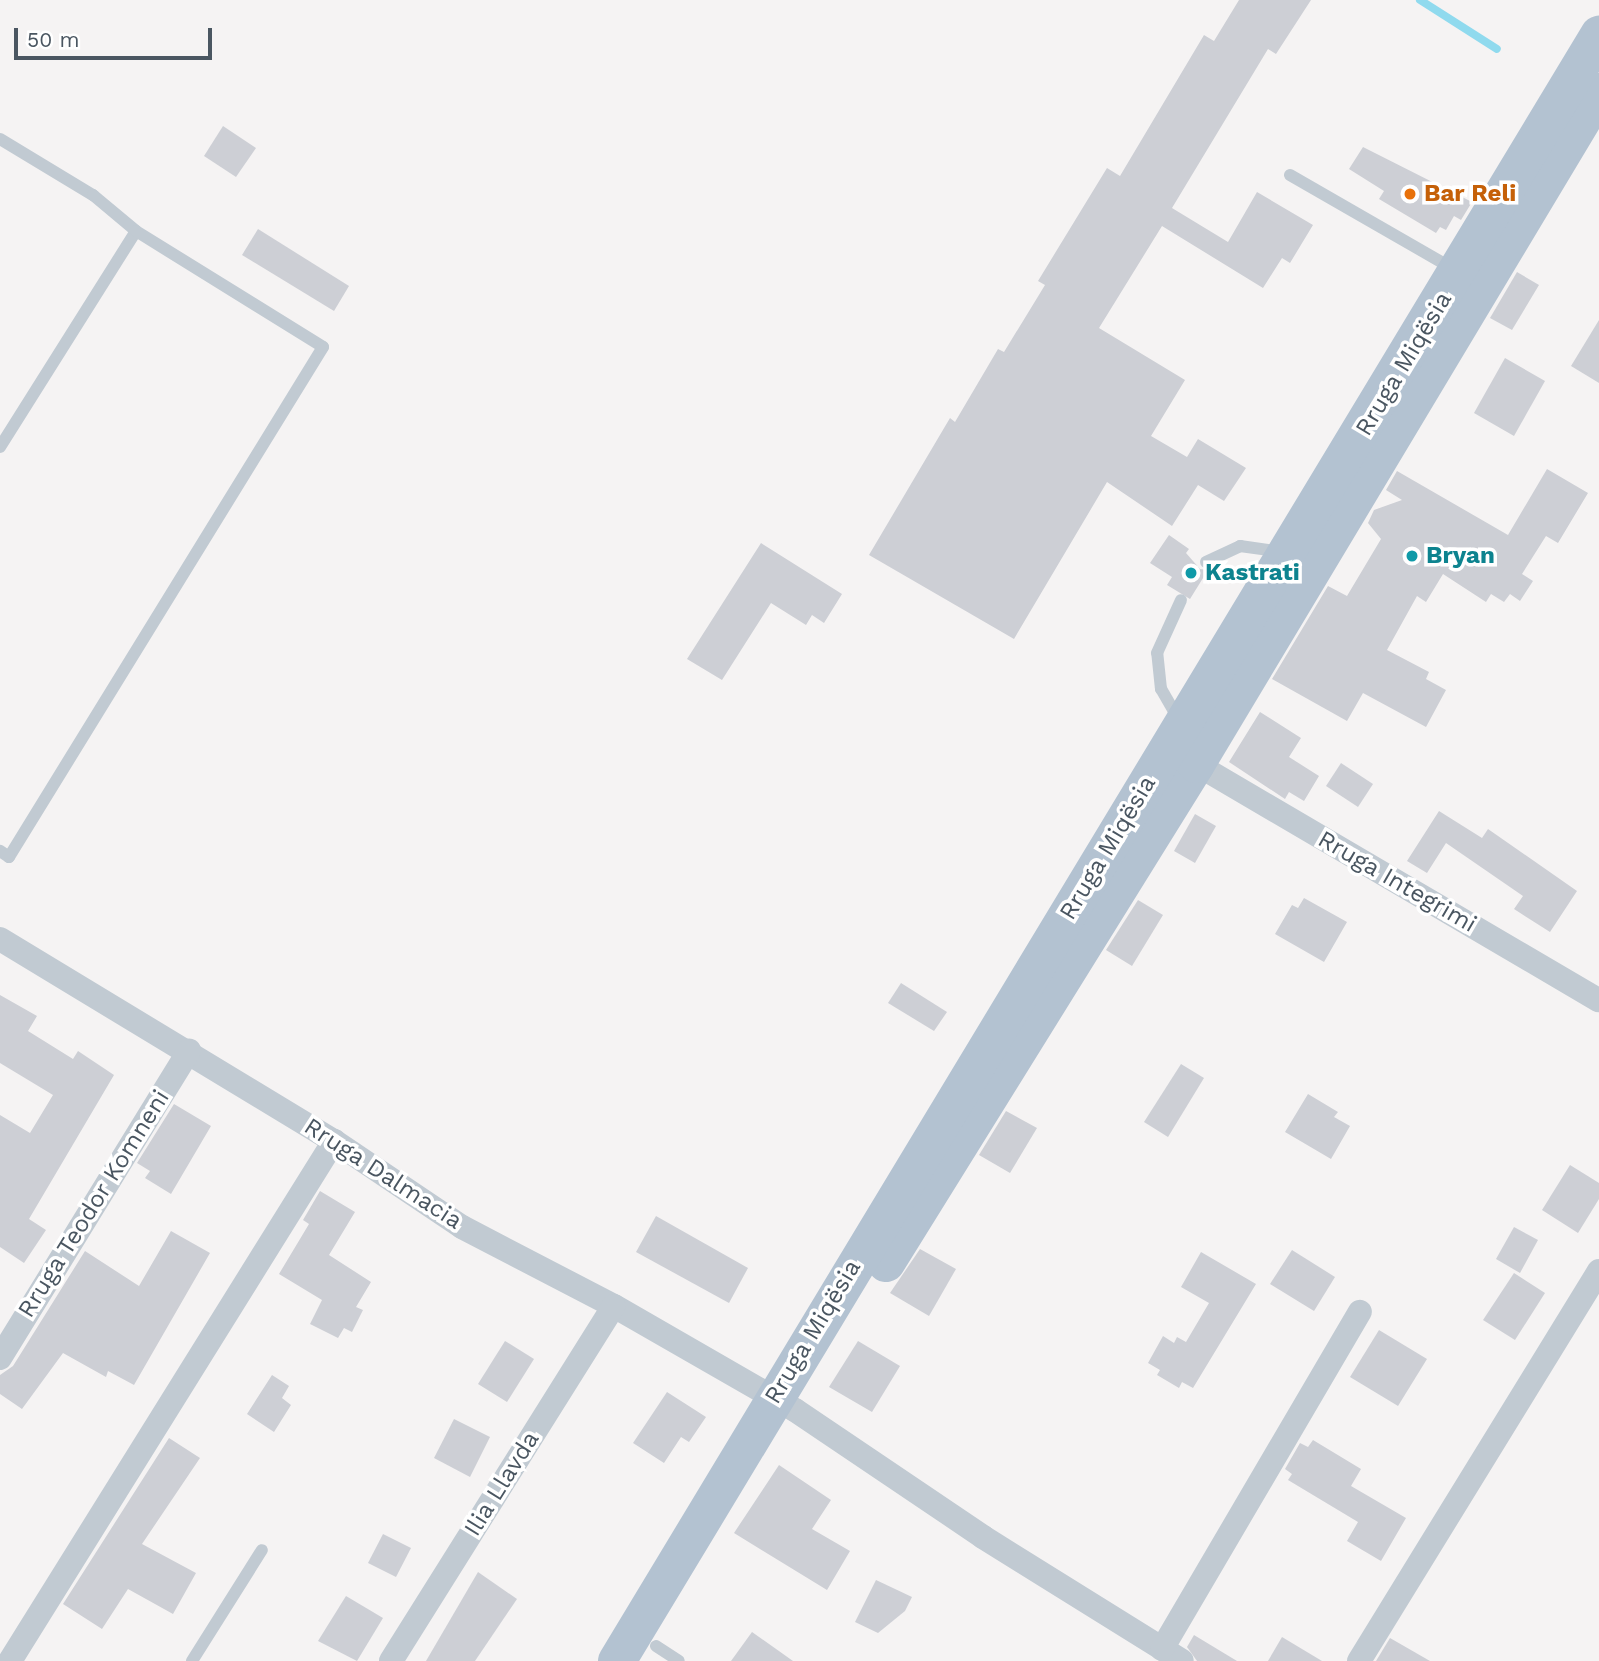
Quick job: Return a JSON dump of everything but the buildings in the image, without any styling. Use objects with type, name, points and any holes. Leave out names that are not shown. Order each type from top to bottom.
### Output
[{"type":"main road","name":"Rruga Miqësia","points":[[661,1656],[784,1404],[1183,726],[1290,553],[1599,35]]},
{"type":"main road","name":"Rruga Miqësia","points":[[617,1661],[1196,764],[1599,92]]},
{"type":"street","name":"Rruga Integrimi","points":[[1196,764],[1599,1000]]},
{"type":"street","name":"Rruga Dalmacia","points":[[0,939],[189,1051],[462,1227],[614,1306],[784,1404],[982,1537],[1172,1655]]},
{"type":"street","name":"Rruga Teodor Komneni","points":[[0,1357],[189,1051]]},
{"type":"street","points":[[10,1661],[334,1142]]},
{"type":"street","points":[[1359,1661],[1599,1271]]},
{"type":"street","name":"Ilia Llavda","points":[[391,1661],[614,1306]]},
{"type":"street","points":[[1172,1655],[1360,1312]]},
{"type":"lane","points":[[0,139],[93,195],[136,232],[323,346],[9,857],[0,851]]},
{"type":"lane","points":[[1290,175],[1459,272]]},
{"type":"lane","points":[[0,447],[136,232]]},
{"type":"lane","points":[[1206,562],[1240,546],[1290,553]]},
{"type":"lane","points":[[1181,600],[1162,635],[1157,672],[1165,697],[1183,726]]},
{"type":"lane","points":[[192,1661],[262,1550]]},
{"type":"waterway","points":[[1420,0],[1497,49]]},
{"type":"place","name":"Bar Reli","points":[[1410,194]]},
{"type":"place","name":"Bryan","points":[[1412,556]]},
{"type":"place","name":"Kastrati","points":[[1191,573]]}]
